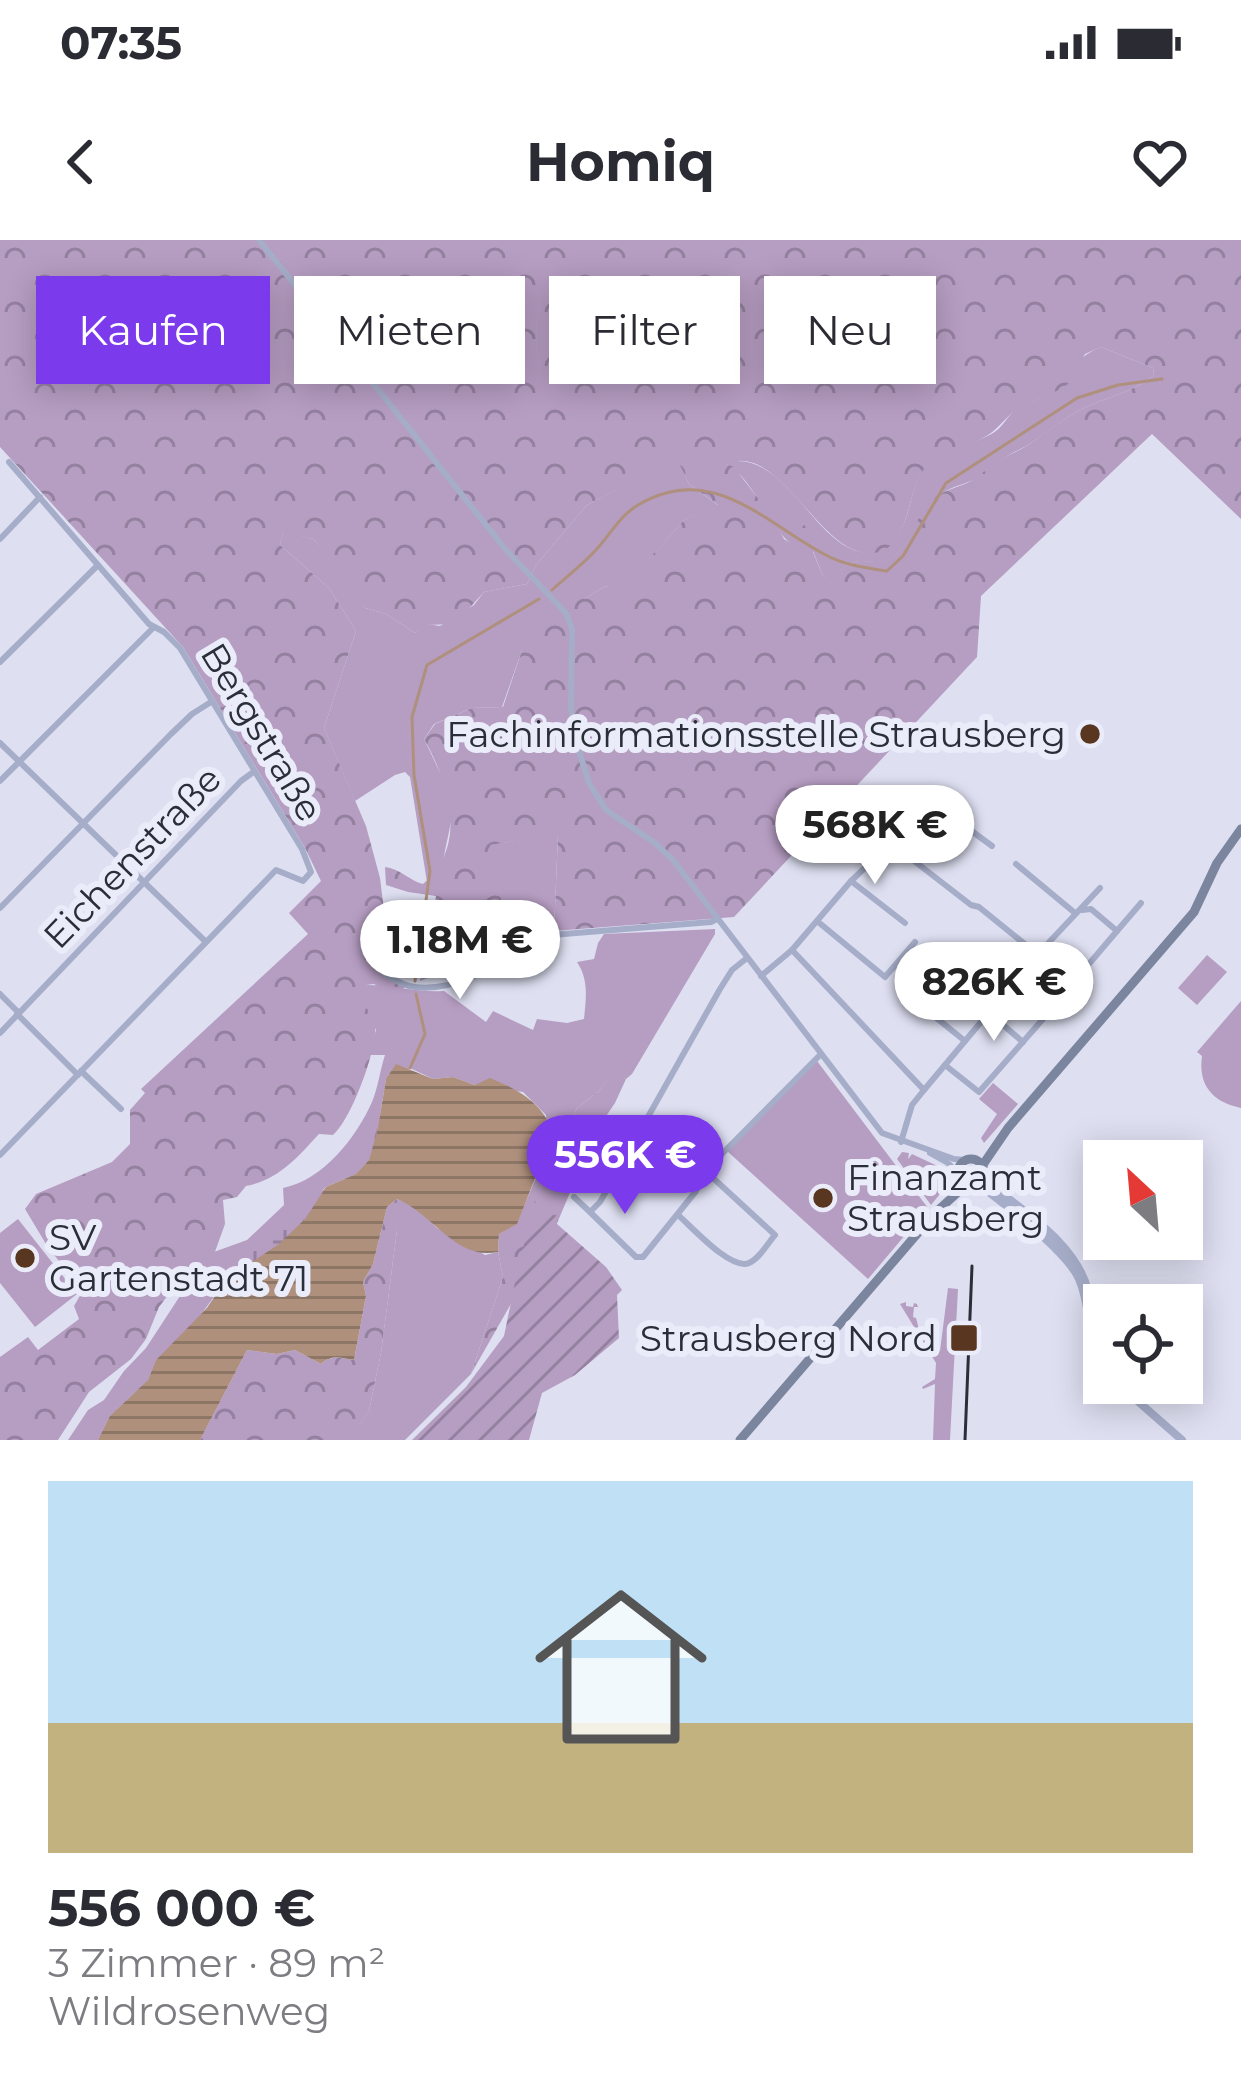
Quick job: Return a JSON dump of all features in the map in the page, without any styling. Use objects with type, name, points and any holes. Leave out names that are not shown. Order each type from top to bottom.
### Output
[{"type":"main road","points":[[740,1440],[1194,912],[1227,845],[1241,829]]},
{"type":"main road","points":[[1212,876],[1241,838]]},
{"type":"street","points":[[259,240],[506,550],[566,613],[572,628],[572,709],[578,748],[589,784],[606,810],[673,860],[877,1128],[970,1173],[1071,1266],[1083,1291]]},
{"type":"street","name":"Bergstraße","points":[[0,1155],[276,870],[303,881],[311,872],[302,849],[180,648],[153,628],[9,462]]},
{"type":"street","points":[[0,539],[40,497]]},
{"type":"street","points":[[0,662],[98,565]]},
{"type":"street","points":[[0,781],[153,628]]},
{"type":"street","points":[[0,908],[171,734],[211,702]]},
{"type":"street","points":[[0,743],[206,942]]},
{"type":"street","name":"Eichenstraße","points":[[0,1033],[253,772]]},
{"type":"street","points":[[760,976],[792,950],[927,798],[992,846]]},
{"type":"street","points":[[891,843],[1073,982]]},
{"type":"street","points":[[1016,864],[1078,912]]},
{"type":"street","points":[[850,881],[904,922]]},
{"type":"street","points":[[901,1142],[912,1105],[923,1090],[1100,888]]},
{"type":"street","points":[[1054,1006],[1141,903]]},
{"type":"street","points":[[1078,912],[1091,909],[1118,931]]},
{"type":"street","points":[[376,967],[413,987],[447,985],[487,968],[506,940],[716,919]]},
{"type":"street","points":[[817,921],[885,977],[915,942]]},
{"type":"street","points":[[937,947],[1000,998]]},
{"type":"street","points":[[792,950],[923,1090]]},
{"type":"street","points":[[590,1212],[732,970],[747,958]]},
{"type":"street","points":[[0,994],[121,1109]]},
{"type":"street","points":[[919,1004],[964,1041]]},
{"type":"street","points":[[988,1012],[1023,1042]]},
{"type":"street","points":[[945,1065],[979,1092],[1043,1018]]},
{"type":"street","points":[[574,1197],[640,1258],[696,1191],[704,1172],[820,1054]]},
{"type":"street","points":[[645,1121],[776,1234],[752,1262],[741,1265],[730,1261],[677,1214]]},
{"type":"street","points":[[1141,1404],[1182,1440]]},
{"type":"green space","points":[[0,240],[1241,240],[1241,519],[1152,434],[981,596],[977,657],[734,917],[554,931],[558,835],[490,845],[506,923],[487,931],[477,916],[448,932],[430,977],[420,981],[436,896],[386,885],[385,867],[423,884],[446,852],[450,834],[447,795],[424,739],[435,724],[472,708],[503,707],[522,650],[515,638],[518,626],[530,622],[540,602],[565,603],[570,587],[584,599],[606,586],[621,590],[684,520],[718,505],[689,484],[677,459],[587,505],[536,565],[527,584],[484,592],[455,624],[426,625],[415,633],[386,614],[365,608],[313,539],[283,532],[280,545],[329,588],[356,631],[324,728],[366,826],[380,878],[386,926],[377,952],[370,956],[374,968],[405,987],[386,991],[366,985],[366,1007],[375,1025],[372,1050],[355,1100],[333,1135],[319,1134],[277,1173],[223,1200],[225,1224],[212,1260],[195,1281],[175,1286],[131,1359],[89,1392],[58,1440],[0,1440],[0,1357],[28,1337],[38,1350],[79,1319],[74,1306],[80,1289],[25,1209],[36,1194],[112,1162],[130,1144],[130,1110],[145,1093],[141,1089],[308,934],[289,913],[321,881],[183,647],[0,447]],"holes":[[[1101,347],[1153,368],[1154,375],[1080,410],[971,481],[939,495],[925,508],[895,555],[848,564],[832,582],[822,574],[813,552],[819,540],[808,523],[800,529],[795,546],[784,539],[734,467],[726,464],[745,461],[763,468],[848,547],[866,553],[882,551],[901,531],[916,485],[931,462],[987,436],[1016,410],[1068,384],[1085,354]]]},
{"type":"green space","points":[[1101,347],[1153,368],[1154,375],[1080,410],[976,478],[946,491],[894,556],[848,565],[832,583],[822,574],[813,551],[818,540],[795,547],[744,479],[724,463],[747,462],[767,470],[835,539],[853,550],[873,552],[885,548],[901,530],[918,480],[930,463],[996,431],[1014,411],[1055,390],[1084,357]]},
{"type":"green space","points":[[677,458],[689,484],[719,506],[684,520],[621,591],[606,586],[565,603],[522,650],[502,707],[472,708],[434,724],[424,739],[447,787],[452,817],[441,870],[427,882],[410,777],[405,772],[395,775],[355,801],[324,728],[356,631],[329,588],[280,545],[283,531],[313,539],[332,557],[365,608],[386,614],[415,633],[426,624],[440,626],[474,605],[484,592],[527,584],[536,565],[587,505]]},
{"type":"green space","points":[[558,834],[554,931],[508,933],[489,845]]},
{"type":"green space","points":[[715,929],[632,1074],[626,1079],[614,1073],[577,1108],[533,1206],[524,1206],[547,1152],[546,1115],[523,1092],[453,1077],[433,1079],[410,1068],[386,1079],[369,1160],[356,1174],[326,1187],[213,1298],[156,1360],[148,1380],[110,1416],[98,1440],[68,1440],[88,1410],[104,1400],[146,1348],[211,1253],[247,1240],[284,1205],[283,1188],[325,1167],[357,1130],[374,1097],[385,1055],[369,1055],[376,1030],[366,1007],[366,985],[444,991],[486,1022],[493,1011],[533,1030],[537,1019],[567,1023],[584,1019],[585,982],[577,962],[594,959],[604,934]]},
{"type":"green space","points":[[1207,955],[1227,972],[1197,1005],[1178,988]]},
{"type":"green space","points":[[1241,1001],[1241,1108],[1209,1091],[1202,1076],[1202,1056],[1197,1052]]},
{"type":"green space","points":[[817,1061],[928,1208],[868,1279],[727,1151]]},
{"type":"green space","points":[[614,1072],[626,1079],[615,1103],[596,1131],[558,1221],[471,1374],[503,1277],[499,1234],[516,1224],[524,1206],[533,1205],[577,1108]]},
{"type":"green space","points":[[993,1083],[1018,1104],[984,1143],[981,1138],[997,1114],[979,1099]]},
{"type":"green space","points":[[384,1099],[398,1134],[171,1359],[98,1440],[110,1416],[148,1380],[156,1360],[207,1308],[230,1274],[311,1196],[356,1174],[369,1160]]},
{"type":"green space","points":[[902,1152],[909,1153],[908,1159],[912,1154],[946,1170],[949,1183],[931,1205],[897,1159]]},
{"type":"green space","points":[[397,1199],[485,1255],[498,1252],[503,1277],[471,1374],[405,1440],[315,1440],[348,1439],[369,1411],[381,1353]]},
{"type":"green space","points":[[397,1199],[381,1353],[369,1411],[348,1440],[200,1440],[247,1350],[277,1354],[295,1350],[321,1364],[332,1358],[354,1360],[366,1296],[363,1282],[373,1264],[387,1207]]},
{"type":"green space","points":[[535,1209],[558,1216],[557,1224],[606,1267],[622,1290],[617,1295],[619,1338],[575,1375],[542,1393],[529,1440],[412,1440],[466,1387],[504,1336]]},
{"type":"green space","name":"SV Gartenstadt 71","points":[[18,1219],[77,1294],[35,1327],[0,1283],[0,1233]]},
{"type":"green space","points":[[948,1288],[958,1289],[950,1440],[933,1440],[935,1384],[922,1387],[935,1379],[936,1363],[900,1304],[917,1304],[913,1317],[920,1333],[930,1331],[929,1349],[940,1351]]},
{"type":"shaded area","points":[[396,1064],[433,1079],[453,1077],[475,1085],[490,1078],[528,1098],[548,1122],[553,1133],[517,1224],[499,1234],[498,1252],[483,1253],[457,1243],[397,1199],[387,1207],[373,1264],[363,1282],[366,1296],[354,1360],[333,1358],[321,1364],[295,1350],[277,1354],[247,1350],[200,1440],[98,1440],[110,1416],[148,1380],[156,1360],[207,1308],[230,1274],[279,1244],[305,1219],[326,1187],[356,1174],[369,1160],[386,1079]]},
{"type":"waterway","points":[[552,590],[631,510],[664,493],[689,490],[736,501],[831,558],[887,571],[903,556],[946,483],[1077,398],[1118,385],[1162,379]]},
{"type":"waterway","points":[[415,981],[430,871],[414,775],[412,717],[427,665],[539,599]]},
{"type":"waterway","points":[[410,1068],[425,1034],[416,994]]},
{"type":"tram line","points":[[965,1440],[972,1266]]},
{"type":"place","name":"Fachinformationsstelle Strausberg","points":[[1090,734]]},
{"type":"place","name":"Finanzamt Strausberg","points":[[823,1198]]},
{"type":"place","name":"SV Gartenstadt 71","points":[[25,1258]]},
{"type":"place","name":"Strausberg Nord","points":[[964,1338]]}]
